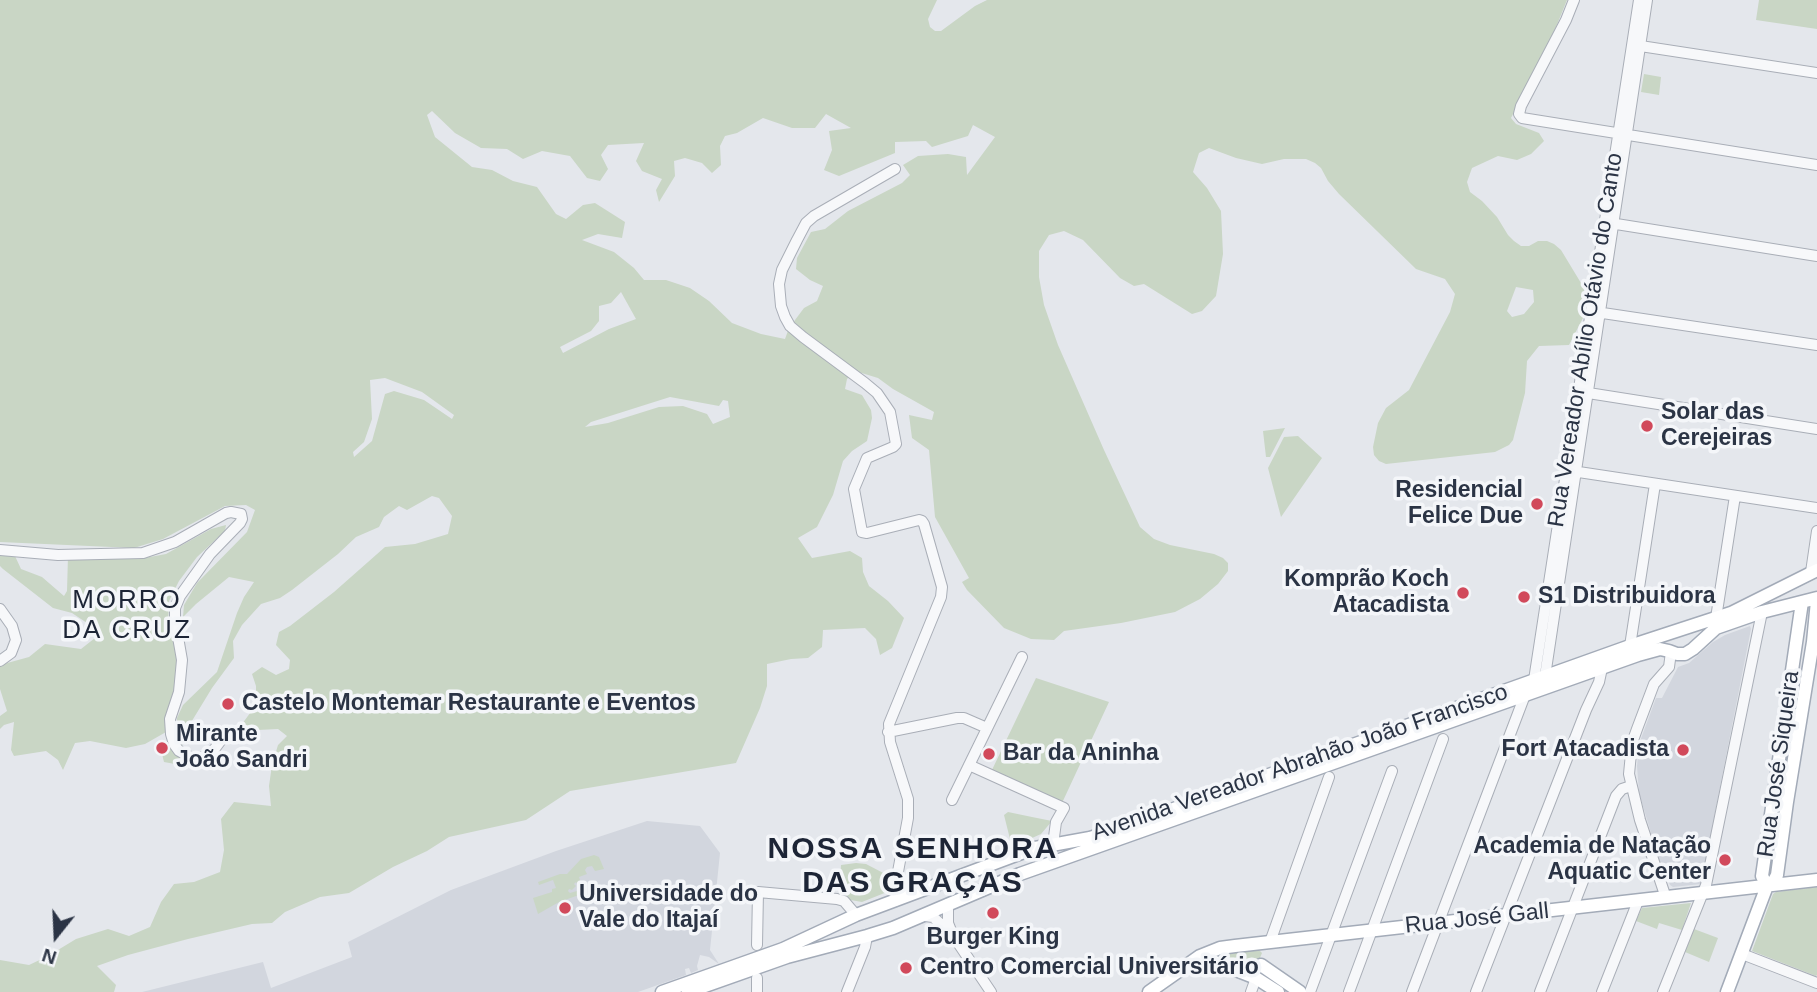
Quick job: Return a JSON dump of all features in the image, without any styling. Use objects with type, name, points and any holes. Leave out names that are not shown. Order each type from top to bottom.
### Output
[{"type":"main road","name":"Avenida Vereador Abrahão João Francisco","points":[[662,992],[783,949],[856,915],[1035,848],[1112,831],[1539,678],[1716,618],[1754,603],[1814,571]]},
{"type":"main road","name":"Avenida Vereador Abrahão João Francisco","points":[[688,992],[787,957],[867,936],[925,916],[997,883],[1655,650],[1664,649],[1685,654],[1716,628],[1762,612],[1817,600]]},
{"type":"main road","name":"Rua José Siqueira","points":[[1780,801],[1815,643],[1817,600]]},
{"type":"main road","name":"Rua José Siqueira","points":[[1727,992],[1767,886],[1777,875],[1780,801],[1802,602]]},
{"type":"main road","points":[[1671,652],[1672,639],[1678,630]]},
{"type":"main road","points":[[1041,867],[1050,844]]},
{"type":"main road","name":"Rua José Gall","points":[[1149,992],[1200,956],[1220,948],[1817,880]]},
{"type":"main road","points":[[856,915],[854,923],[857,933],[867,936]]},
{"type":"main road","points":[[1256,978],[1270,942]]},
{"type":"main road","points":[[1200,956],[1256,978],[1278,992]]},
{"type":"main road","points":[[1261,965],[1300,992]]},
{"type":"street","points":[[1574,0],[1521,106],[1519,114],[1522,118],[1817,165]]},
{"type":"street","name":"Rua Vereador Abílio Otávio do Canto","points":[[1636,45],[1639,0]]},
{"type":"street","name":"Rua Vereador Abílio Otávio do Canto","points":[[1539,678],[1636,45],[1647,0]]},
{"type":"street","points":[[1636,45],[1817,73]]},
{"type":"street","points":[[895,169],[806,223],[782,270],[779,284],[781,306],[790,326],[877,393],[890,412],[896,444],[867,458],[854,489],[862,532],[922,521],[942,587],[941,597],[894,709],[888,732],[908,799],[908,818],[895,901]]},
{"type":"street","points":[[1609,223],[1817,256]]},
{"type":"street","points":[[1595,312],[1817,345]]},
{"type":"street","points":[[1583,393],[1817,429]]},
{"type":"street","points":[[1571,471],[1817,508]]},
{"type":"street","points":[[1630,646],[1655,484]]},
{"type":"street","points":[[1716,618],[1735,496]]},
{"type":"street","points":[[0,550],[58,555],[143,553],[174,542],[226,513],[241,514],[240,523],[204,561],[174,608],[182,660],[180,682],[170,719],[174,744],[179,751],[196,758],[205,757],[222,739]]},
{"type":"street","points":[[1814,571],[1817,531]]},
{"type":"street","points":[[0,609],[12,626],[16,640],[11,653],[0,661]]},
{"type":"street","points":[[1663,992],[1706,885],[1762,612]]},
{"type":"street","points":[[1798,638],[1815,643]]},
{"type":"street","points":[[1666,898],[1640,820],[1629,774],[1632,743],[1654,684],[1669,667],[1671,652]]},
{"type":"street","points":[[952,800],[1022,657]]},
{"type":"street","points":[[1476,992],[1586,709],[1599,682],[1602,668]]},
{"type":"street","points":[[1412,992],[1525,695]]},
{"type":"street","points":[[888,732],[957,718],[964,718],[987,728]]},
{"type":"street","points":[[1349,992],[1443,739]]},
{"type":"street","points":[[969,765],[1064,808],[1056,822],[1050,844]]},
{"type":"street","points":[[1310,992],[1392,771]]},
{"type":"street","points":[[1270,942],[1329,777]]},
{"type":"street","points":[[1539,992],[1616,796],[1622,789],[1631,786]]},
{"type":"street","points":[[757,945],[758,892],[838,899],[844,901],[856,915]]},
{"type":"street","points":[[1602,992],[1638,901]]},
{"type":"street","points":[[948,904],[948,923],[952,933],[991,992]]},
{"type":"street","points":[[925,916],[933,917],[952,933]]},
{"type":"street","points":[[847,992],[867,936]]},
{"type":"street","points":[[1742,954],[1817,982]]},
{"type":"street","points":[[757,978],[757,992]]},
{"type":"street","points":[[1251,992],[1256,978]]},
{"type":"shaded area","name":"Fort Atacadista","points":[[1750,626],[1701,884],[1673,887],[1659,860],[1639,793],[1639,744],[1656,698],[1662,698],[1678,667],[1689,663],[1725,635]]},
{"type":"shaded area","name":"Universidade do Vale do Itajaí","points":[[647,821],[700,826],[720,853],[710,950],[719,964],[700,955],[698,970],[691,973],[689,968],[685,969],[686,975],[638,992],[142,992],[263,962],[271,988],[352,957],[348,942],[451,890]]},
{"type":"green space","points":[[0,0],[937,0],[928,19],[930,27],[941,31],[987,0],[1567,0],[1552,37],[1511,118],[1516,124],[1539,133],[1544,141],[1531,154],[1517,160],[1498,156],[1472,168],[1467,182],[1470,192],[1497,217],[1514,241],[1521,246],[1529,246],[1538,241],[1547,241],[1561,250],[1584,288],[1583,318],[1569,345],[1539,346],[1527,361],[1525,393],[1513,440],[1509,445],[1495,452],[1386,464],[1379,461],[1374,455],[1373,447],[1378,423],[1386,408],[1409,390],[1450,312],[1455,294],[1445,279],[1416,269],[1339,194],[1315,163],[1306,159],[1284,159],[1262,164],[1209,148],[1199,153],[1193,172],[1221,211],[1223,254],[1216,296],[1202,311],[1192,314],[1144,284],[1134,286],[1120,278],[1083,240],[1064,231],[1049,235],[1039,251],[1039,277],[1044,305],[1058,345],[1140,527],[1154,539],[1214,554],[1228,563],[1228,571],[1218,584],[1200,599],[1175,612],[1064,631],[1054,640],[1031,639],[1004,628],[962,582],[969,578],[935,517],[929,450],[912,438],[909,415],[932,420],[934,412],[878,378],[855,371],[847,379],[845,389],[862,395],[871,410],[867,441],[843,461],[833,495],[817,527],[798,538],[812,558],[850,551],[862,558],[863,572],[869,586],[904,618],[892,648],[880,655],[876,639],[865,628],[823,630],[822,647],[808,658],[767,664],[767,686],[736,763],[570,791],[526,820],[449,837],[349,893],[320,897],[285,912],[272,923],[252,924],[188,939],[97,966],[116,985],[114,992],[0,992],[0,960],[29,965],[76,939],[108,929],[129,936],[150,927],[161,902],[174,884],[194,882],[220,872],[224,850],[221,819],[234,802],[271,806],[269,786],[272,765],[278,745],[287,736],[278,729],[258,730],[236,738],[242,724],[256,705],[256,686],[252,674],[262,667],[276,675],[289,669],[290,660],[276,645],[279,632],[334,592],[385,547],[415,544],[448,534],[452,516],[439,498],[432,496],[407,510],[399,506],[384,517],[379,527],[356,537],[292,590],[280,598],[261,604],[242,625],[233,641],[234,658],[184,734],[182,761],[175,764],[164,762],[161,750],[169,745],[177,732],[177,718],[183,705],[217,672],[237,613],[254,582],[229,577],[183,617],[184,605],[197,583],[247,532],[255,510],[246,505],[225,506],[163,539],[134,548],[0,542]],"holes":[[[432,111],[455,133],[481,148],[507,149],[523,159],[542,151],[570,156],[587,178],[600,181],[608,169],[601,155],[608,145],[644,143],[636,161],[642,171],[662,179],[656,190],[659,202],[675,176],[674,161],[685,158],[702,163],[712,173],[721,165],[720,146],[725,136],[737,133],[763,118],[792,128],[815,128],[826,114],[851,128],[829,131],[832,150],[824,170],[839,176],[895,153],[895,142],[926,141],[932,147],[968,136],[973,125],[995,137],[967,175],[966,157],[948,154],[918,156],[903,165],[910,175],[902,183],[848,211],[825,229],[811,232],[797,258],[796,269],[823,286],[817,301],[804,308],[789,328],[785,339],[761,334],[732,323],[709,301],[690,288],[666,280],[644,280],[614,252],[582,240],[598,234],[622,238],[625,222],[595,203],[583,205],[566,219],[556,214],[537,187],[513,181],[492,170],[472,167],[435,137],[427,115]],[[1516,287],[1533,290],[1534,302],[1524,314],[1512,317],[1507,311]],[[621,292],[636,319],[609,329],[563,353],[560,347],[591,331],[599,321],[599,306],[611,303]],[[385,378],[422,392],[454,415],[452,419],[424,400],[394,391],[385,394],[372,441],[354,457],[353,452],[364,442],[372,419],[370,380]],[[670,397],[719,406],[723,400],[728,401],[730,417],[713,424],[707,414],[683,406],[659,407],[608,423],[585,427],[591,422]]]},
{"type":"green space","points":[[1759,0],[1817,0],[1817,29],[1756,20]]},
{"type":"green space","points":[[1644,74],[1661,77],[1659,95],[1641,92]]},
{"type":"green space","points":[[1285,428],[1270,457],[1266,457],[1263,431]]},
{"type":"green space","points":[[1298,436],[1322,458],[1281,517],[1268,468],[1284,437]]},
{"type":"green space","points":[[226,525],[225,531],[197,557],[179,581],[169,601],[168,624],[178,653],[178,679],[169,709],[166,732],[145,744],[126,748],[90,741],[75,743],[63,770],[58,760],[46,751],[14,756],[11,750],[14,722],[0,729],[0,716],[7,711],[0,689],[0,665],[29,657],[45,644],[81,649],[95,638],[90,625],[72,613],[53,608],[3,569],[0,566],[0,556],[5,553],[15,556],[21,569],[42,577],[64,596],[67,591],[68,556],[139,559],[166,554],[211,529]]},
{"type":"green space","points":[[1036,678],[1109,702],[1062,803],[991,772]]},
{"type":"green space","points":[[1008,812],[1052,821],[1041,834],[1012,847],[1004,815]]},
{"type":"green space","points":[[594,855],[599,857],[604,869],[595,871],[592,866],[587,867],[587,874],[579,877],[583,890],[576,882],[576,886],[568,891],[577,891],[579,895],[538,914],[533,898],[556,888],[553,880],[539,885],[538,882],[567,874],[581,859]]},
{"type":"green space","points":[[866,864],[891,877],[887,892],[862,902],[839,898],[841,865]]},
{"type":"green space","points":[[1817,887],[1816,976],[1752,951],[1773,894]]},
{"type":"green space","points":[[1691,903],[1682,930],[1659,923],[1657,929],[1636,921],[1642,908]]},
{"type":"green space","points":[[1694,929],[1718,938],[1709,962],[1685,952]]},
{"type":"green space","points":[[1258,949],[1262,953],[1254,972],[1217,956]]},
{"type":"place","name":"Solar das Cerejeiras","points":[[1647,426]]},
{"type":"place","name":"Residencial Felice Due","points":[[1537,504]]},
{"type":"place","name":"Komprão Koch Atacadista","points":[[1463,593]]},
{"type":"place","name":"S1 Distribuidora","points":[[1524,597]]},
{"type":"place","name":"Castelo Montemar Restaurante e Eventos","points":[[228,704]]},
{"type":"place","name":"Mirante João Sandri","points":[[162,748]]},
{"type":"place","name":"Fort Atacadista","points":[[1683,750]]},
{"type":"place","name":"Bar da Aninha","points":[[989,754]]},
{"type":"place","name":"Academia de Natação Aquatic Center","points":[[1725,860]]},
{"type":"place","name":"Universidade do Vale do Itajaí","points":[[565,908]]},
{"type":"place","name":"Burger King","points":[[993,913]]},
{"type":"place","name":"Centro Comercial Universitário","points":[[906,968]]},
{"type":"district","name":"MORRO DA CRUZ","points":[[127,616]]},
{"type":"district","name":"NOSSA SENHORA DAS GRAÇAS","points":[[913,867]]}]
